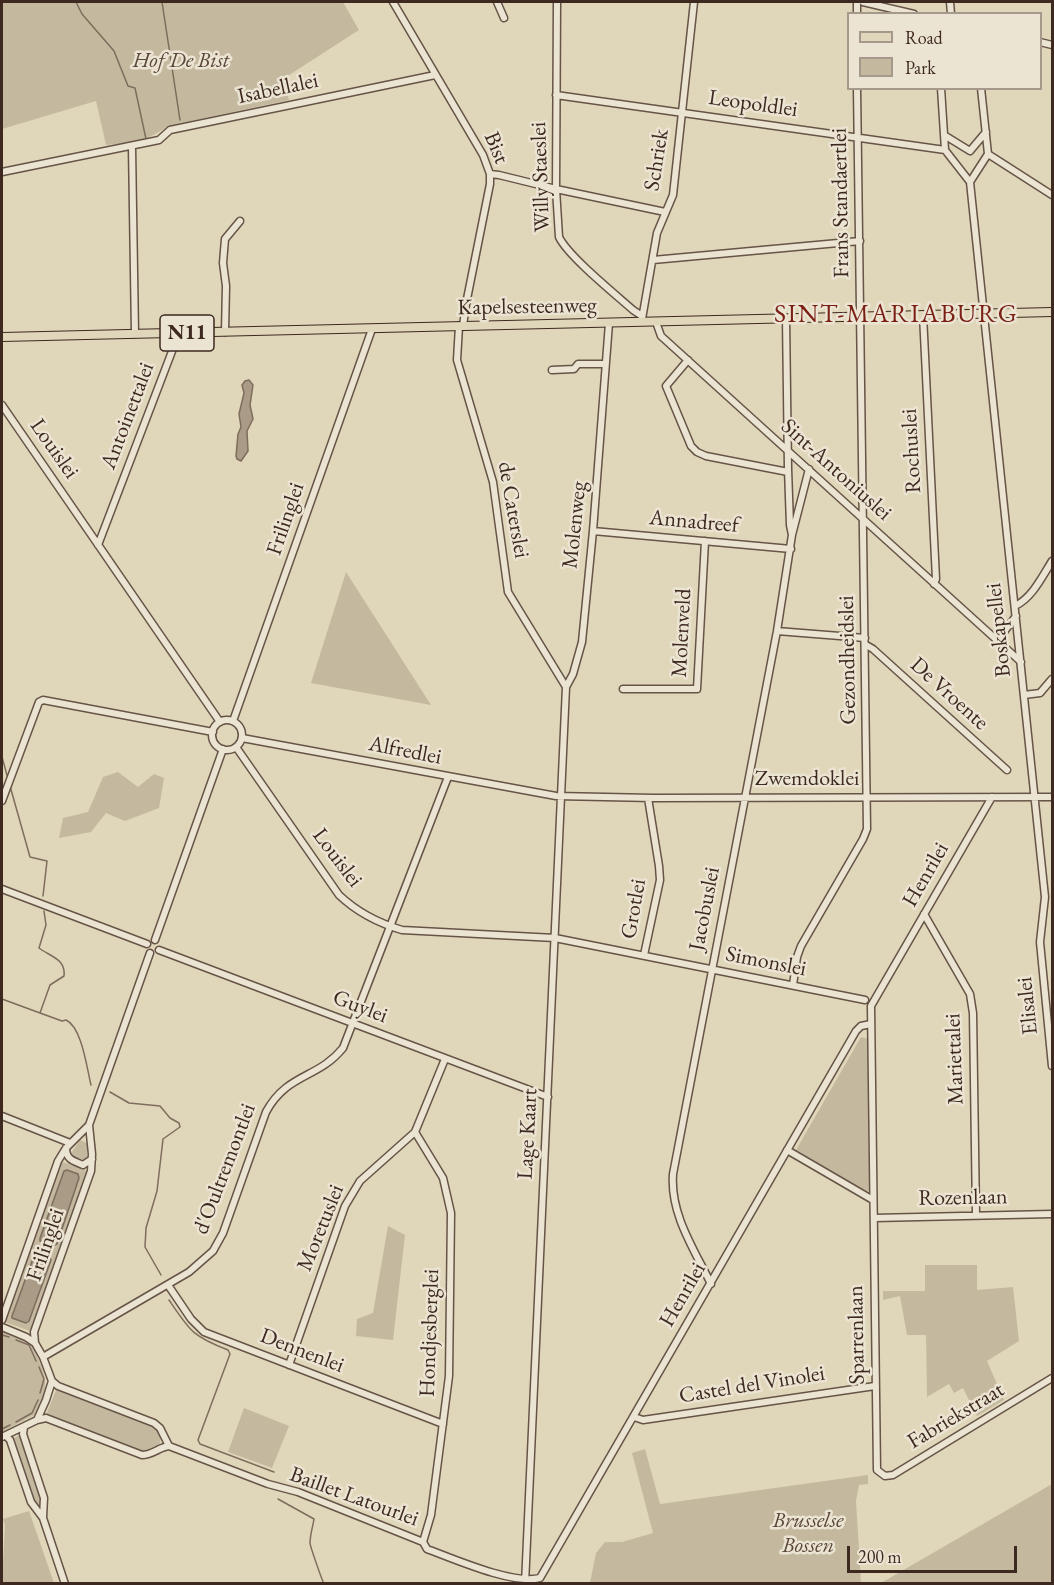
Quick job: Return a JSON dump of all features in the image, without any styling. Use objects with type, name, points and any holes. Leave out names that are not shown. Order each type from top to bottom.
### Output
[{"type":"main road","name":"Kapelsesteenweg","points":[[2,337],[609,323],[642,319],[656,322],[1053,312]]},
{"type":"street","name":"Bist","points":[[393,2],[483,155],[490,174],[488,196],[461,326]]},
{"type":"street","points":[[496,2],[504,18]]},
{"type":"street","name":"Willy Staeslei","points":[[557,2],[556,189],[559,237],[562,243],[642,319]]},
{"type":"street","name":"Schriek","points":[[642,319],[657,233],[673,195],[694,2]]},
{"type":"street","points":[[863,2],[906,12]]},
{"type":"street","name":"Isabellalei","points":[[2,172],[132,147],[159,140],[170,130],[435,75]]},
{"type":"street","name":"Frans Standaertlei","points":[[857,90],[860,317]]},
{"type":"street","points":[[941,90],[945,150],[970,182],[988,154],[981,90]]},
{"type":"street","name":"Leopoldlei","points":[[556,95],[945,150]]},
{"type":"street","points":[[944,135],[970,151],[986,132]]},
{"type":"street","points":[[132,147],[135,334]]},
{"type":"street","points":[[988,154],[1053,195]]},
{"type":"street","points":[[490,174],[665,212]]},
{"type":"street","name":"Boskapellei","points":[[970,182],[1045,897],[1040,942]]},
{"type":"street","points":[[225,332],[226,286],[223,263],[225,238],[240,221]]},
{"type":"street","points":[[653,260],[860,241]]},
{"type":"street","name":"Rochuslei","points":[[923,315],[936,579],[934,584]]},
{"type":"street","name":"Gezondheidslei","points":[[793,985],[801,946],[867,829],[860,317]]},
{"type":"street","name":"Jacobuslei","points":[[786,318],[788,472],[792,535]]},
{"type":"street","name":"Sint-Antoniuslei","points":[[656,322],[662,336],[1021,663]]},
{"type":"street","name":"Molenweg","points":[[566,687],[573,674],[582,642],[609,323]]},
{"type":"street","name":"de Caterslei","points":[[461,326],[457,360],[493,482],[508,592],[566,687]]},
{"type":"street","name":"Frilinglei","points":[[233,721],[372,328]]},
{"type":"street","name":"Antoinettalei","points":[[98,545],[179,333]]},
{"type":"street","points":[[688,360],[666,386],[691,446],[706,456],[788,472]]},
{"type":"street","points":[[552,370],[574,369],[578,364],[605,363]]},
{"type":"street","name":"Louislei","points":[[2,405],[220,722]]},
{"type":"street","name":"Jacobuslei","points":[[711,1284],[680,1219],[673,1197],[672,1182],[777,631],[792,535],[809,469]]},
{"type":"street","name":"Annadreef","points":[[593,531],[791,549]]},
{"type":"street","name":"Molenveld","points":[[623,689],[697,689],[705,541]]},
{"type":"street","points":[[1015,606],[1023,602],[1030,594],[1053,561]]},
{"type":"street","points":[[997,641],[1016,616]]},
{"type":"street","points":[[777,631],[866,642]]},
{"type":"street","name":"De Vroente","points":[[866,642],[1007,770]]},
{"type":"street","points":[[1024,694],[1040,693],[1053,679]]},
{"type":"street","name":"Lage Kaart","points":[[525,1582],[563,796],[566,687]]},
{"type":"street","points":[[2,801],[39,702],[43,700],[213,732]]},
{"type":"street","points":[[233,721],[240,728],[242,738],[236,747],[230,750],[223,749],[215,743],[213,732],[220,722],[233,721]]},
{"type":"street","name":"Alfredlei","points":[[242,738],[563,796]]},
{"type":"street","name":"Louislei","points":[[236,747],[339,895],[364,914],[402,930],[555,938]]},
{"type":"street","points":[[155,940],[223,749]]},
{"type":"street","name":"d'Oultremontlei","points":[[43,1356],[198,1266],[219,1241],[271,1102],[292,1082],[321,1068],[336,1057],[343,1048],[448,777]]},
{"type":"street","name":"Zwemdoklei","points":[[563,796],[648,798],[1053,797]]},
{"type":"street","name":"Henrilei","points":[[873,1002],[992,797]]},
{"type":"street","name":"Grotlei","points":[[644,955],[660,880],[648,798]]},
{"type":"street","points":[[2,889],[147,944]]},
{"type":"street","name":"Mariettalei","points":[[924,914],[970,994],[972,1003],[976,1215]]},
{"type":"street","name":"Simonslei","points":[[555,938],[865,1000]]},
{"type":"street","points":[[155,940],[159,945],[159,950],[150,953],[146,949],[147,944],[155,940]]},
{"type":"street","name":"Elisalei","points":[[1040,942],[1053,1066]]},
{"type":"street","name":"Guylei","points":[[159,950],[548,1097]]},
{"type":"street","name":"Frilinglei","points":[[35,1343],[34,1332],[91,1171],[89,1125],[150,953]]},
{"type":"street","name":"Sparrenlaan","points":[[873,1002],[871,1024],[878,1470]]},
{"type":"street","name":"Henrilei","points":[[525,1582],[543,1575],[856,1031],[861,1026],[871,1024]]},
{"type":"street","name":"Moretuslei","points":[[289,1365],[351,1193],[360,1181],[415,1132],[445,1059]]},
{"type":"street","points":[[2,1116],[68,1145],[67,1157],[71,1160],[83,1165],[92,1159]]},
{"type":"street","name":"Frilinglei","points":[[2,1320],[58,1161],[68,1145],[89,1125]]},
{"type":"street","name":"Hondjesberglei","points":[[415,1132],[443,1178],[451,1204],[448,1376],[431,1515],[423,1542]]},
{"type":"street","points":[[787,1150],[873,1200]]},
{"type":"street","name":"Rozenlaan","points":[[874,1218],[1053,1214]]},
{"type":"street","name":"Dennenlei","points":[[168,1285],[191,1319],[204,1332],[443,1424]]},
{"type":"street","points":[[2,1327],[35,1343],[43,1356],[52,1381],[58,1386],[154,1423],[160,1428],[169,1446],[152,1454],[142,1455],[46,1418],[4,1436]]},
{"type":"street","name":"Fabriekstraat","points":[[878,1470],[885,1476],[893,1474],[1053,1378]]},
{"type":"street","points":[[37,1420],[52,1381]]},
{"type":"street","name":"Castel del Vinolei","points":[[634,1417],[643,1420],[875,1386]]},
{"type":"street","points":[[24,1427],[23,1434],[44,1498],[44,1518],[65,1584]]},
{"type":"street","points":[[4,1436],[10,1440],[31,1502],[44,1518]]},
{"type":"street","name":"Baillet Latourlei","points":[[169,1446],[268,1484],[298,1492],[423,1542],[427,1549],[496,1575],[525,1582]]},
{"type":"green space","name":"Hof De Bist","points":[[2,2],[343,2],[359,30],[283,79],[289,100],[168,126],[146,138],[106,145],[96,101],[2,129]]},
{"type":"green space","points":[[346,572],[431,705],[311,683]]},
{"type":"green space","points":[[118,772],[138,787],[154,774],[164,778],[159,808],[125,821],[106,813],[91,832],[59,838],[63,818],[88,812],[103,777]]},
{"type":"green space","points":[[861,1037],[868,1039],[869,1191],[865,1191],[796,1150]]},
{"type":"green space","points":[[80,1140],[87,1143],[87,1157],[82,1162],[73,1159],[70,1155]]},
{"type":"green space","points":[[62,1162],[85,1169],[87,1175],[30,1331],[4,1320]]},
{"type":"green space","points":[[388,1226],[405,1235],[393,1340],[356,1336],[357,1319],[373,1313]]},
{"type":"green space","points":[[925,1265],[977,1265],[977,1290],[1013,1287],[1019,1341],[987,1361],[1004,1400],[977,1416],[963,1388],[954,1393],[949,1384],[927,1397],[926,1335],[907,1335],[900,1296],[883,1300],[883,1291],[925,1291]]},
{"type":"green space","points":[[2,1332],[31,1343],[43,1371],[45,1387],[44,1395],[34,1415],[2,1432]]},
{"type":"green space","points":[[57,1388],[155,1426],[160,1437],[160,1444],[144,1453],[46,1415]]},
{"type":"green space","points":[[244,1408],[289,1426],[272,1468],[228,1452]]},
{"type":"green space","points":[[20,1435],[42,1499],[39,1505],[33,1503],[12,1439]]},
{"type":"green space","name":"Brusselse Bossen","points":[[645,1449],[660,1504],[868,1475],[868,1484],[859,1485],[856,1501],[861,1583],[590,1583],[596,1553],[605,1542],[622,1542],[653,1533],[632,1453]]},
{"type":"green space","name":"Brusselse Bossen","points":[[1052,1484],[1052,1583],[881,1583]]},
{"type":"green space","points":[[29,1511],[54,1583],[2,1583],[5,1525],[3,1519]]},
{"type":"shaded area","points":[[249,380],[253,385],[250,405],[253,419],[247,431],[248,451],[241,461],[236,456],[241,427],[239,414],[244,393],[242,385]]},
{"type":"shaded area","points":[[64,1171],[78,1174],[79,1178],[57,1244],[52,1246],[40,1241],[40,1238]]},
{"type":"shaded area","points":[[35,1253],[49,1257],[51,1260],[29,1321],[26,1323],[12,1316]]},
{"type":"waterway","points":[[76,2],[82,14],[114,51],[128,86],[135,88],[146,139]]},
{"type":"waterway","points":[[162,2],[180,120]]},
{"type":"waterway","points":[[2,757],[8,779]]},
{"type":"waterway","points":[[10,786],[30,857],[47,861],[43,896]]},
{"type":"waterway","points":[[44,911],[46,925],[39,948],[60,962],[64,976],[50,985],[40,1013],[62,1021],[66,1020],[72,1024],[80,1039],[91,1085]]},
{"type":"waterway","points":[[2,999],[40,1013]]},
{"type":"waterway","points":[[110,1092],[129,1103],[160,1106],[170,1118],[179,1123],[180,1127],[163,1139],[157,1191],[146,1228],[145,1247],[161,1275]]},
{"type":"waterway","points":[[169,1300],[193,1331],[207,1341],[228,1350],[230,1354],[198,1440],[200,1444],[274,1472]]},
{"type":"waterway","points":[[2,1335],[9,1337]]},
{"type":"waterway","points":[[16,1340],[29,1345],[36,1361]]},
{"type":"waterway","points":[[39,1367],[44,1379],[40,1393]]},
{"type":"waterway","points":[[16,1422],[32,1413],[38,1400]]},
{"type":"waterway","points":[[2,1429],[10,1425]]},
{"type":"waterway","points":[[278,1499],[314,1519],[310,1543],[324,1584]]},
{"type":"district","name":"SINT-MARIABURG","points":[[896,315]]}]
